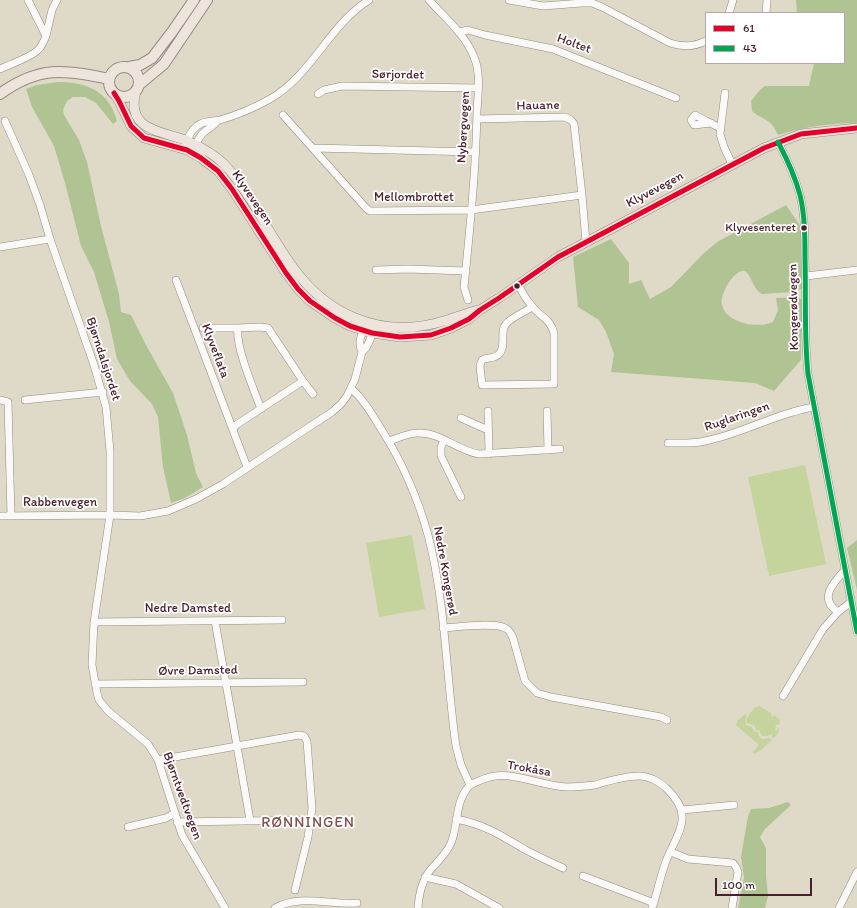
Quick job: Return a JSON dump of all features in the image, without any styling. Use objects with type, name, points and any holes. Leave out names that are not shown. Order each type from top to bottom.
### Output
[{"type":"highway","points":[[194,0],[152,58],[140,65],[129,67],[120,66],[116,68],[110,75],[109,79],[110,87],[114,93],[123,97],[133,95],[138,88],[164,64],[207,0]]},
{"type":"highway","points":[[129,67],[138,75],[138,88]]},
{"type":"highway","points":[[0,94],[31,76],[43,73],[73,72],[109,79]]},
{"type":"main road","name":"Klyvevegen","points":[[138,88],[133,104],[140,121],[156,132],[187,146],[209,163],[226,180],[273,254],[298,289],[321,310],[350,326],[372,333],[400,337],[431,335],[451,328],[469,319],[544,266],[732,164],[778,142],[801,134],[857,128]]},
{"type":"main road","name":"Klyvevegen","points":[[114,93],[119,100],[128,121],[136,133],[144,138],[152,141],[187,146],[196,145],[215,156],[232,173],[292,268],[304,283],[326,302],[339,310],[371,324],[389,327],[416,327],[434,324],[466,313],[480,310]]},
{"type":"street","points":[[28,0],[46,36]]},
{"type":"street","points":[[0,69],[38,50],[44,42],[52,10],[57,0]]},
{"type":"street","points":[[187,146],[190,135],[197,126],[210,120],[217,121],[256,107],[290,85],[303,73],[343,22],[369,0]]},
{"type":"street","name":"Nybergvegen","points":[[429,0],[459,32],[470,48],[477,64],[477,119],[464,287],[468,300]]},
{"type":"street","points":[[509,0],[543,6],[591,2],[602,6],[678,46],[694,46],[705,41]]},
{"type":"street","points":[[729,12],[733,0]]},
{"type":"street","points":[[766,12],[767,0]]},
{"type":"street","name":"Holtet","points":[[459,32],[468,30],[553,49],[676,98]]},
{"type":"street","name":"Sørjordet","points":[[318,94],[324,90],[342,86],[478,88]]},
{"type":"street","points":[[725,93],[720,134],[732,164]]},
{"type":"street","name":"Mellombrottet","points":[[283,115],[370,211],[471,210]]},
{"type":"street","name":"Hauane","points":[[477,119],[565,117],[571,120],[574,124],[586,242]]},
{"type":"street","name":"Bjørndalsjordet","points":[[5,121],[29,175],[40,205],[50,239],[103,392],[109,434],[111,473],[110,515]]},
{"type":"street","points":[[196,145],[202,134],[214,126],[217,121]]},
{"type":"street","points":[[712,123],[720,128]]},
{"type":"street","name":"Kongerødvegen","points":[[778,142],[791,168],[800,195],[804,222],[806,353],[814,406],[857,632]]},
{"type":"street","points":[[313,148],[475,152]]},
{"type":"street","points":[[471,210],[582,195]]},
{"type":"street","points":[[0,247],[50,239]]},
{"type":"street","points":[[376,270],[408,269],[466,271]]},
{"type":"street","points":[[806,276],[857,270]]},
{"type":"street","name":"Klyveflata","points":[[176,280],[247,467]]},
{"type":"street","points":[[518,284],[532,307],[549,321],[554,333],[554,384],[482,385],[480,366],[482,360],[500,354],[503,348],[504,326],[507,322],[532,307]]},
{"type":"street","points":[[362,352],[360,346],[363,331],[371,324]]},
{"type":"street","points":[[110,515],[140,516],[168,511],[202,496],[223,484],[332,412],[341,404],[355,379],[362,352],[366,348],[372,333],[371,324]]},
{"type":"street","name":"Klyveflata","points":[[203,328],[268,328],[303,381]]},
{"type":"street","name":"Klyveflata","points":[[238,328],[237,336],[240,350],[261,409]]},
{"type":"street","points":[[233,429],[236,425],[303,381],[313,394]]},
{"type":"street","name":"Nedre Kongerød","points":[[351,388],[361,397],[389,441],[409,482],[419,507],[428,536],[437,582],[443,628],[489,626],[506,628],[510,631],[513,638],[526,681],[533,690],[543,695],[661,717],[667,720]]},
{"type":"street","points":[[25,400],[103,392]]},
{"type":"street","name":"Rabbenvegen","points":[[0,400],[8,402],[11,516]]},
{"type":"street","name":"Ruglaringen","points":[[668,443],[693,443],[716,439],[773,418],[814,406]]},
{"type":"street","points":[[488,411],[490,454]]},
{"type":"street","points":[[547,411],[548,450]]},
{"type":"street","points":[[461,418],[488,430]]},
{"type":"street","points":[[389,441],[417,432],[427,433],[475,453],[490,454],[560,449]]},
{"type":"street","points":[[444,440],[441,448],[441,456],[461,497]]},
{"type":"street","name":"Rabbenvegen","points":[[0,516],[110,515]]},
{"type":"street","name":"Bjørntvedtvegen","points":[[110,515],[94,622],[92,654],[95,684],[99,700],[108,711],[148,744],[158,760],[185,844],[225,908]]},
{"type":"street","points":[[838,612],[830,606],[828,598],[833,585],[845,570]]},
{"type":"street","points":[[783,696],[823,628],[838,612],[851,602]]},
{"type":"street","name":"Nedre Damsted","points":[[94,622],[282,620]]},
{"type":"street","points":[[215,621],[250,820]]},
{"type":"street","points":[[418,908],[420,892],[425,877],[448,848],[453,838],[461,799],[470,785],[461,765],[456,746],[443,628]]},
{"type":"street","name":"Øvre Damsted","points":[[95,684],[303,682]]},
{"type":"street","points":[[158,760],[299,735],[304,736],[307,741],[312,800],[311,820],[295,890]]},
{"type":"street","name":"Trokåsa","points":[[470,785],[483,779],[496,776],[511,776],[552,785],[567,786],[594,785],[620,778],[640,776],[649,778],[664,785],[671,792],[682,810]]},
{"type":"street","points":[[583,876],[653,905],[663,870],[681,828],[682,810],[734,805]]},
{"type":"street","points":[[128,827],[166,818],[175,813]]},
{"type":"street","points":[[456,819],[487,828],[563,868]]},
{"type":"street","points":[[177,822],[311,820]]},
{"type":"street","points":[[671,852],[688,859],[733,863],[738,872],[732,908]]},
{"type":"street","points":[[840,908],[857,872]]},
{"type":"street","points":[[425,877],[456,884],[499,908]]},
{"type":"street","points":[[275,908],[293,902],[307,901],[347,904],[357,903]]},
{"type":"green space","points":[[796,0],[857,0],[857,123],[817,126],[778,135],[770,122],[752,111],[751,101],[765,86],[809,86],[814,64],[845,64],[845,12],[797,12]]},
{"type":"green space","points":[[69,82],[87,86],[95,90],[108,102],[117,121],[113,124],[96,103],[85,97],[73,97],[67,101],[63,110],[64,115],[79,140],[87,162],[101,226],[119,294],[121,312],[131,315],[173,393],[187,435],[196,473],[203,487],[185,498],[171,503],[163,467],[158,417],[152,404],[130,381],[117,359],[109,322],[94,272],[81,246],[54,146],[32,107],[26,89],[37,85]]},
{"type":"green space","points":[[786,205],[801,227],[803,288],[793,292],[762,294],[756,289],[748,274],[744,271],[740,272],[731,279],[725,290],[722,301],[722,305],[729,316],[743,323],[759,325],[773,322],[778,310],[776,298],[798,297],[802,300],[801,360],[774,391],[755,383],[611,372],[614,354],[606,332],[599,320],[578,307],[573,257],[611,239],[629,263],[629,284],[641,280],[650,299],[671,287],[703,254],[717,242]]},
{"type":"green space","points":[[805,465],[826,564],[769,576],[748,477]]},
{"type":"green space","points":[[412,535],[425,609],[379,617],[366,543]]},
{"type":"green space","points":[[857,540],[857,590],[847,548]]},
{"type":"green space","points":[[760,706],[772,714],[771,716],[773,717],[774,715],[780,721],[778,725],[776,725],[775,730],[776,731],[778,728],[779,732],[774,738],[771,737],[773,735],[772,734],[762,736],[759,730],[756,730],[754,725],[747,723],[746,719],[755,707]]},
{"type":"green space","points":[[745,714],[747,716],[745,719],[746,725],[752,727],[754,731],[758,732],[762,739],[770,738],[772,740],[754,754],[752,753],[759,745],[736,725],[738,720]]},
{"type":"green space","points":[[788,802],[791,805],[765,829],[760,837],[766,848],[768,896],[765,908],[738,908],[744,878],[741,857],[748,816],[751,809],[769,808]]},
{"type":"transit line","name":"61","points":[[114,93],[131,126],[144,138],[187,150],[201,158],[218,171],[232,189],[286,273],[298,289],[310,301],[350,326],[372,333],[400,337],[431,335],[451,328],[469,319],[558,257],[764,148],[801,134],[857,128]]},
{"type":"transit line","name":"43","points":[[778,142],[788,161],[802,203],[805,234],[808,374],[857,632]]},
{"type":"place","name":"Klyvesenteret","points":[[804,228]]},
{"type":"district","name":"RØNNINGEN","points":[[308,823]]}]
